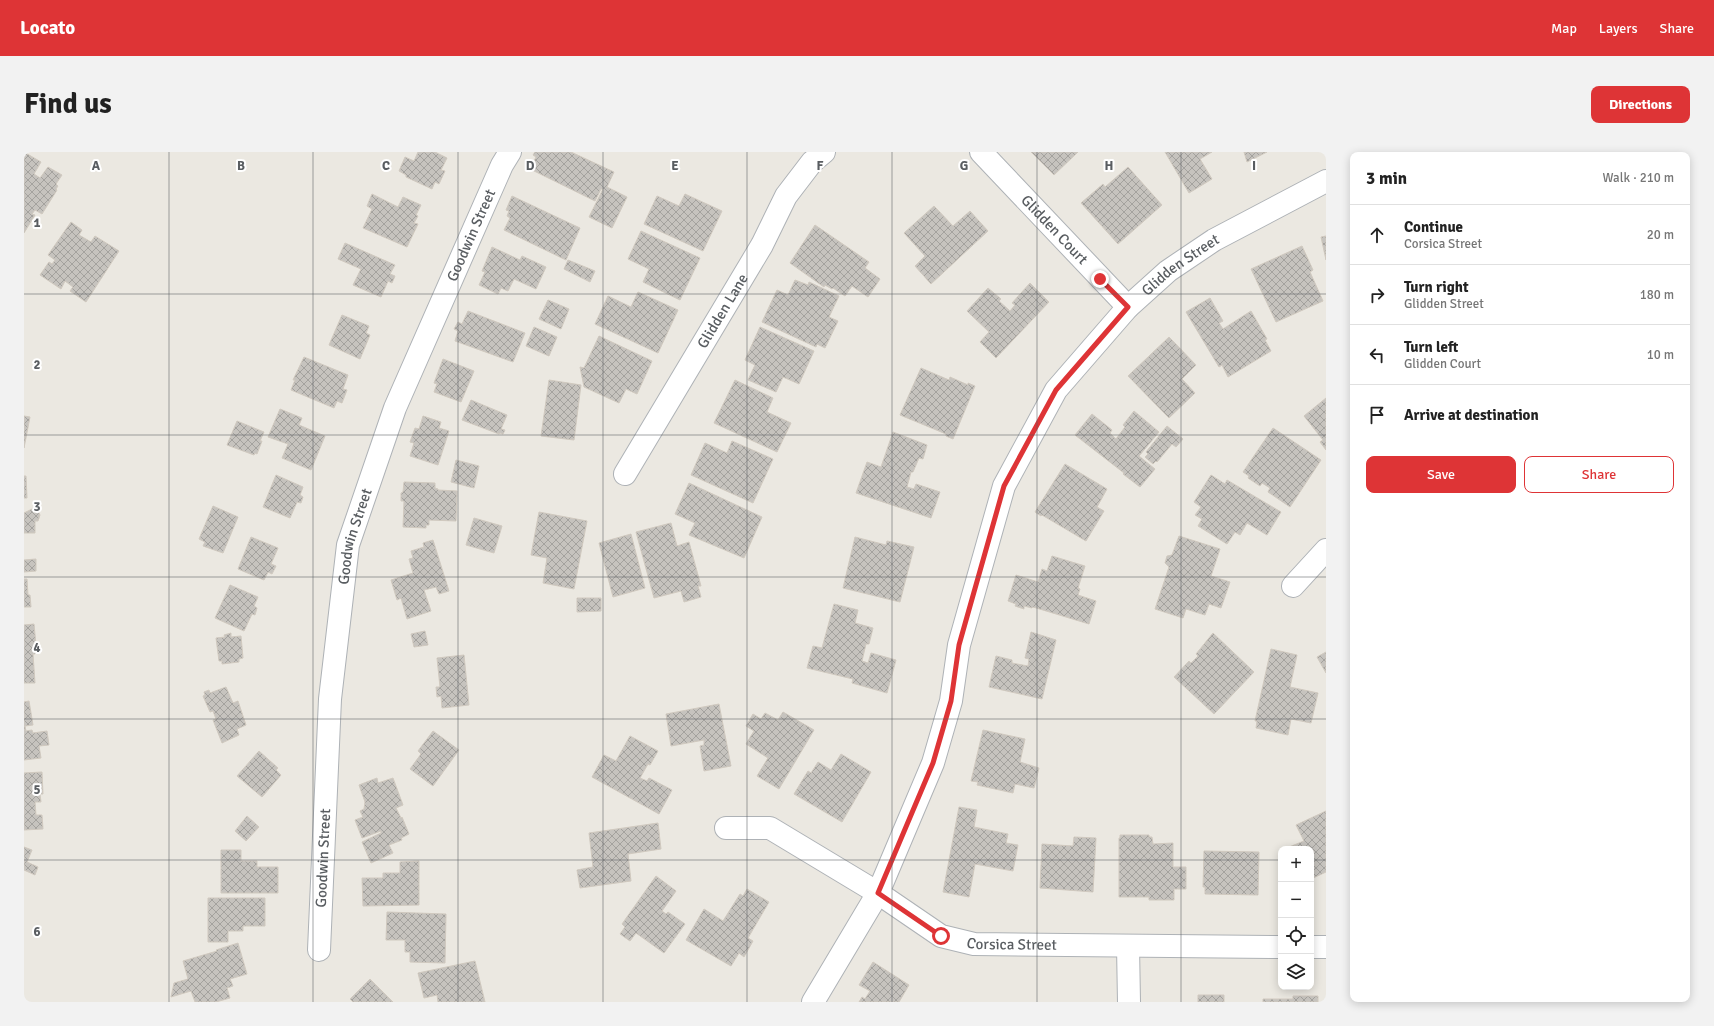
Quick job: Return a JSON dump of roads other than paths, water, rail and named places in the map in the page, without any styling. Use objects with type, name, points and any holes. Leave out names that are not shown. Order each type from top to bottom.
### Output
[{"type":"street","name":"Goodwin Street","points":[[319,950],[330,699],[348,544],[395,408],[502,165],[510,152]]},
{"type":"street","name":"Glidden Lane","points":[[625,474],[762,245],[786,196],[812,162],[824,152]]},
{"type":"street","name":"Glidden Court","points":[[981,152],[1128,307]]},
{"type":"street","name":"Glidden Street","points":[[813,1002],[878,893],[933,763],[951,701],[959,645],[1004,486],[1056,390],[1128,307],[1168,271],[1214,240],[1326,182]]},
{"type":"street","points":[[1293,586],[1326,550]]},
{"type":"street","name":"Corsica Street","points":[[726,828],[770,828],[878,893],[941,936],[974,944],[1278,947]]},
{"type":"street","points":[[1128,946],[1129,1002]]},
{"type":"street","points":[[1314,947],[1326,947]]}]
